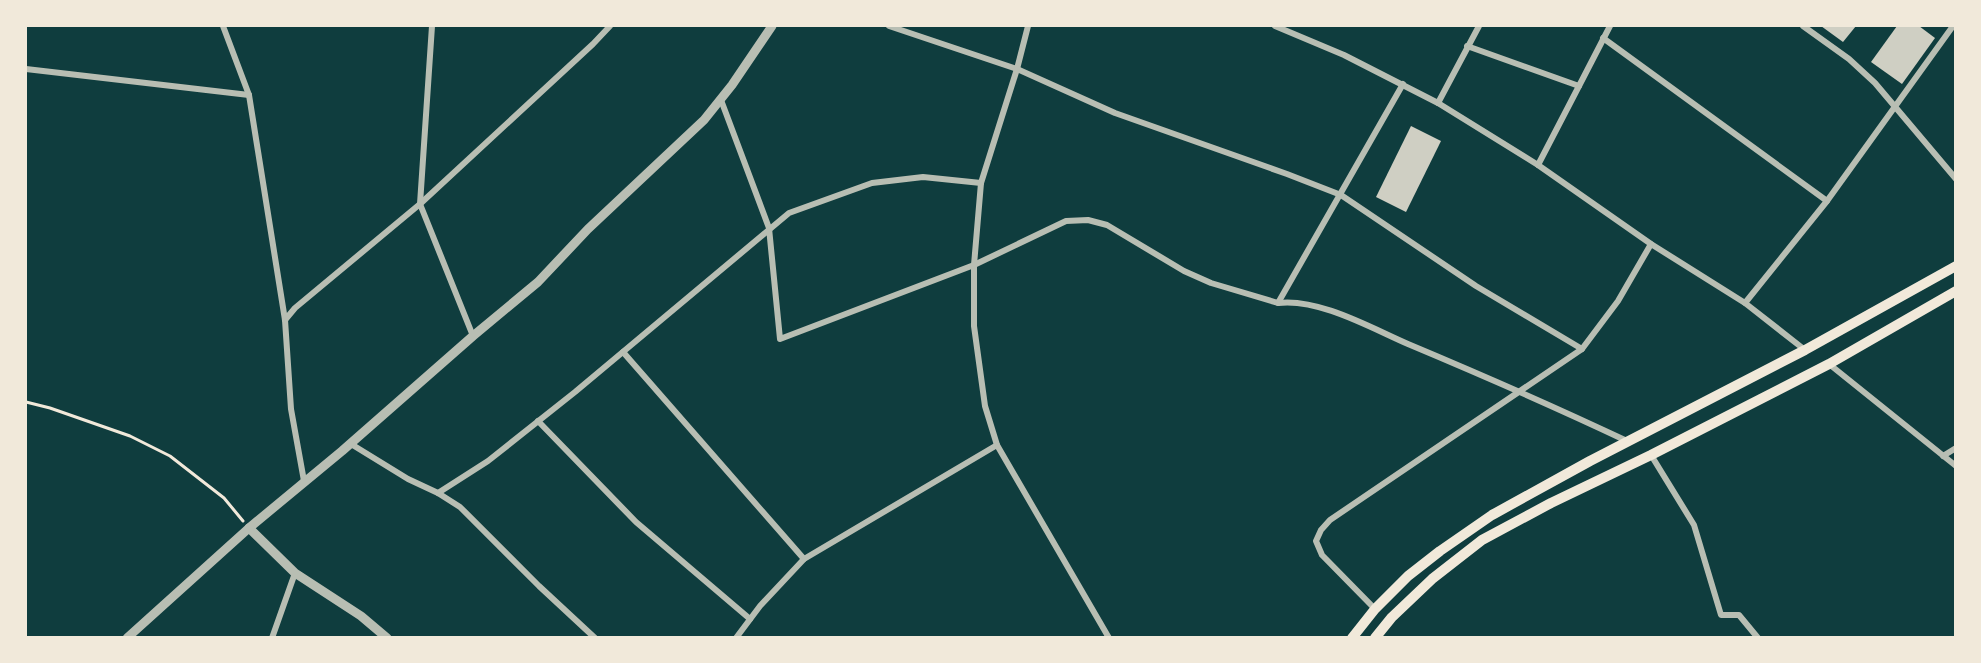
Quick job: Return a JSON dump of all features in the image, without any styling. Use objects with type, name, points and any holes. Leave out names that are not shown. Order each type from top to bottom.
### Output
[{"type":"main road","points":[[1352,638],[1375,609],[1408,576],[1492,515],[1628,441],[1805,350],[1956,266]]},
{"type":"main road","points":[[1375,638],[1392,617],[1432,579],[1482,540],[1551,502],[1651,455],[1829,364],[1956,291]]},
{"type":"street","points":[[223,26],[249,95],[285,320],[291,409],[304,481]]},
{"type":"street","points":[[432,26],[420,204],[473,336]]},
{"type":"street","points":[[285,320],[296,308],[420,204],[610,26]]},
{"type":"street","points":[[127,638],[249,528],[351,444],[538,282],[588,229],[704,120],[721,100],[772,26]]},
{"type":"street","points":[[889,26],[1017,69],[1115,113],[1341,195],[1476,286],[1582,349]]},
{"type":"street","points":[[1028,26],[981,183],[974,265],[974,326],[986,405],[997,445],[1109,638]]},
{"type":"street","points":[[1275,26],[1438,102],[1538,165],[1651,244],[1745,303],[1805,350]]},
{"type":"street","points":[[1438,102],[1479,26]]},
{"type":"street","points":[[1538,165],[1610,26]]},
{"type":"street","points":[[1803,26],[1849,59],[1875,82],[1956,179]]},
{"type":"street","points":[[1745,303],[1827,201],[1953,26]]},
{"type":"street","points":[[1603,38],[1827,201]]},
{"type":"street","points":[[1467,46],[1579,86]]},
{"type":"street","points":[[26,69],[249,95]]},
{"type":"street","points":[[1278,303],[1403,84]]},
{"type":"street","points":[[721,100],[769,228],[780,339],[974,265],[1066,221],[1088,220],[1107,225],[1184,271],[1211,283],[1278,303],[1294,301],[1306,303],[1344,317],[1518,391],[1628,441]]},
{"type":"street","points":[[438,493],[489,461],[789,213],[872,183],[923,177],[981,183]]},
{"type":"street","points":[[1375,609],[1322,555],[1316,541],[1321,530],[1330,520],[1582,349],[1618,301],[1651,244]]},
{"type":"street","points":[[622,352],[804,559]]},
{"type":"street","points":[[1829,364],[1956,466]]},
{"type":"street","points":[[538,421],[636,522],[750,619]]},
{"type":"street","points":[[351,444],[460,507],[538,586],[595,638]]},
{"type":"street","points":[[736,638],[804,559],[997,445]]},
{"type":"street","points":[[1943,456],[1956,448]]},
{"type":"street","points":[[1651,455],[1694,525],[1721,615],[1739,615],[1758,638]]},
{"type":"street","points":[[249,528],[295,573],[361,616],[387,638]]},
{"type":"street","points":[[272,638],[295,573]]},
{"type":"path","points":[[26,402],[130,436],[170,456],[224,498],[249,528]]},
{"type":"building","points":[[1821,26],[1856,26],[1843,42]]},
{"type":"building","points":[[1897,26],[1919,26],[1935,38],[1902,84],[1871,62]]},
{"type":"building","points":[[1411,126],[1441,141],[1406,212],[1376,197]]}]
